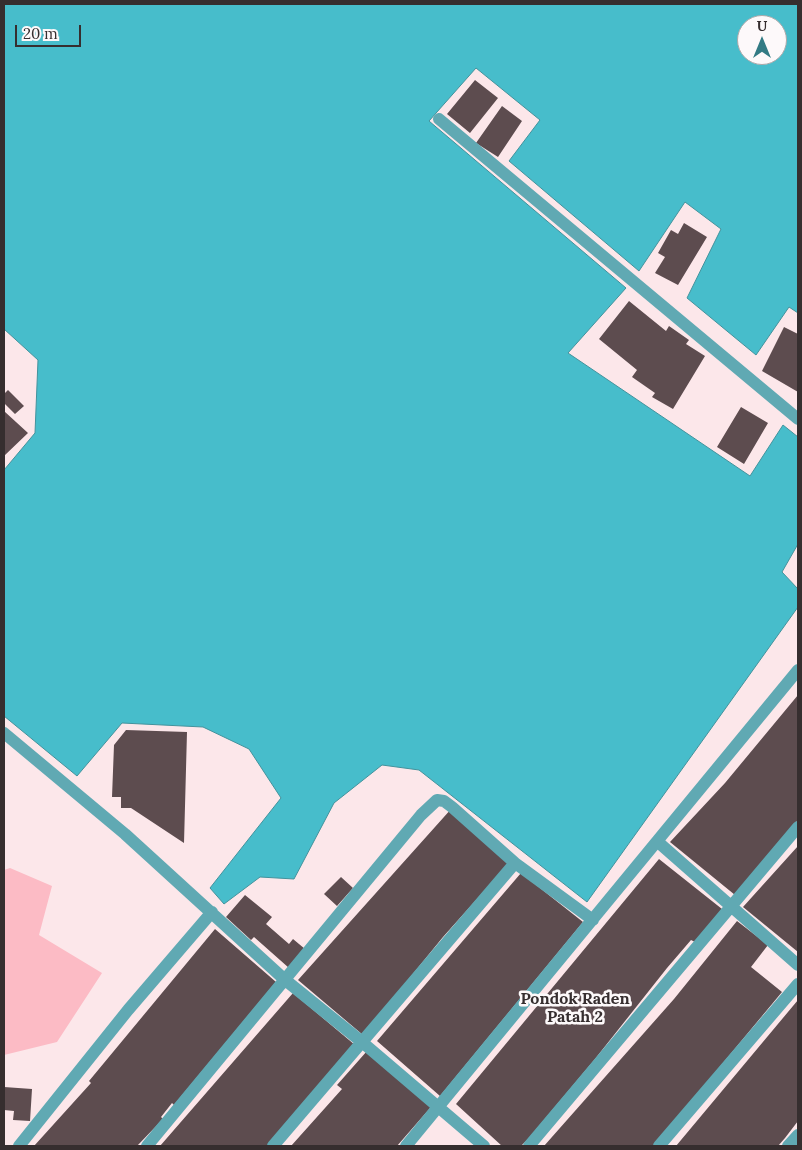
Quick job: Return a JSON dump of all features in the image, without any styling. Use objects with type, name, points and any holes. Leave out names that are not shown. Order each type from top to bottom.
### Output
[{"type":"street","points":[[439,119],[798,419]]},
{"type":"street","points":[[406,1146],[798,670]]},
{"type":"street","points":[[4,733],[124,834],[284,979],[362,1042],[484,1146]]},
{"type":"street","points":[[148,1146],[284,979],[421,815],[437,800],[444,801],[452,807],[515,863],[593,920]]},
{"type":"street","points":[[528,1146],[798,827]]},
{"type":"street","points":[[658,842],[798,965]]},
{"type":"street","points":[[274,1146],[515,863]]},
{"type":"street","points":[[19,1146],[128,1010],[212,912]]},
{"type":"street","points":[[659,1146],[798,984]]},
{"type":"street","points":[[788,1146],[798,1135]]},
{"type":"shaded area","points":[[10,868],[52,886],[39,935],[102,973],[57,1042],[4,1055],[4,870]]},
{"type":"water","points":[[4,4],[798,4],[798,313],[789,307],[756,355],[687,298],[721,229],[685,202],[639,271],[509,161],[540,120],[476,68],[429,121],[626,288],[568,353],[750,476],[783,425],[798,437],[798,544],[782,572],[798,589],[798,607],[587,902],[419,770],[382,765],[334,803],[294,879],[260,877],[224,904],[210,888],[281,798],[249,749],[203,727],[122,723],[77,776],[4,716],[4,470],[35,433],[38,360],[4,329]]},
{"type":"building","points":[[475,80],[498,98],[470,133],[447,114]]},
{"type":"building","points":[[502,106],[522,121],[498,157],[476,143]]},
{"type":"building","points":[[684,223],[707,237],[678,285],[655,273],[665,257],[658,253],[671,230],[678,234]]},
{"type":"building","points":[[629,301],[666,331],[669,326],[689,340],[686,344],[705,356],[673,409],[652,397],[655,393],[632,377],[637,370],[599,339]]},
{"type":"building","points":[[784,327],[798,334],[798,392],[762,371]]},
{"type":"building","points":[[8,390],[24,406],[15,414],[4,403],[4,394]]},
{"type":"building","points":[[741,407],[768,423],[744,464],[717,447]]},
{"type":"building","points":[[4,411],[28,433],[4,456]]},
{"type":"building","points":[[798,695],[798,820],[735,895],[670,842],[725,783]]},
{"type":"building","points":[[126,730],[187,732],[184,843],[131,808],[121,808],[121,797],[112,797],[114,745]]},
{"type":"building","points":[[452,808],[510,862],[443,937],[363,1035],[298,980]]},
{"type":"building","points":[[798,846],[798,952],[743,907]]},
{"type":"building","points":[[659,859],[722,909],[695,942],[691,940],[667,968],[529,1138],[521,1146],[502,1146],[456,1104]]},
{"type":"building","points":[[521,873],[583,922],[440,1096],[377,1041]]},
{"type":"building","points":[[341,877],[353,888],[337,906],[324,894]]},
{"type":"building","points":[[245,895],[272,917],[266,924],[289,944],[293,939],[305,949],[289,968],[254,937],[251,940],[226,917]]},
{"type":"building","points":[[737,921],[768,945],[751,967],[782,992],[654,1146],[544,1146],[674,999]]},
{"type":"building","points":[[215,929],[276,982],[174,1105],[172,1103],[161,1117],[163,1119],[137,1146],[34,1146],[91,1083],[89,1081]]},
{"type":"building","points":[[293,993],[355,1045],[267,1146],[160,1146]]},
{"type":"building","points":[[798,1000],[798,1121],[785,1138],[778,1146],[676,1146]]},
{"type":"building","points":[[367,1051],[431,1107],[397,1146],[291,1146],[342,1089],[337,1085]]},
{"type":"building","points":[[4,1087],[32,1089],[30,1121],[13,1120],[14,1111],[4,1110]]},
{"type":"district","name":"Pondok Raden Patah 2","points":[[575,1008]]}]
